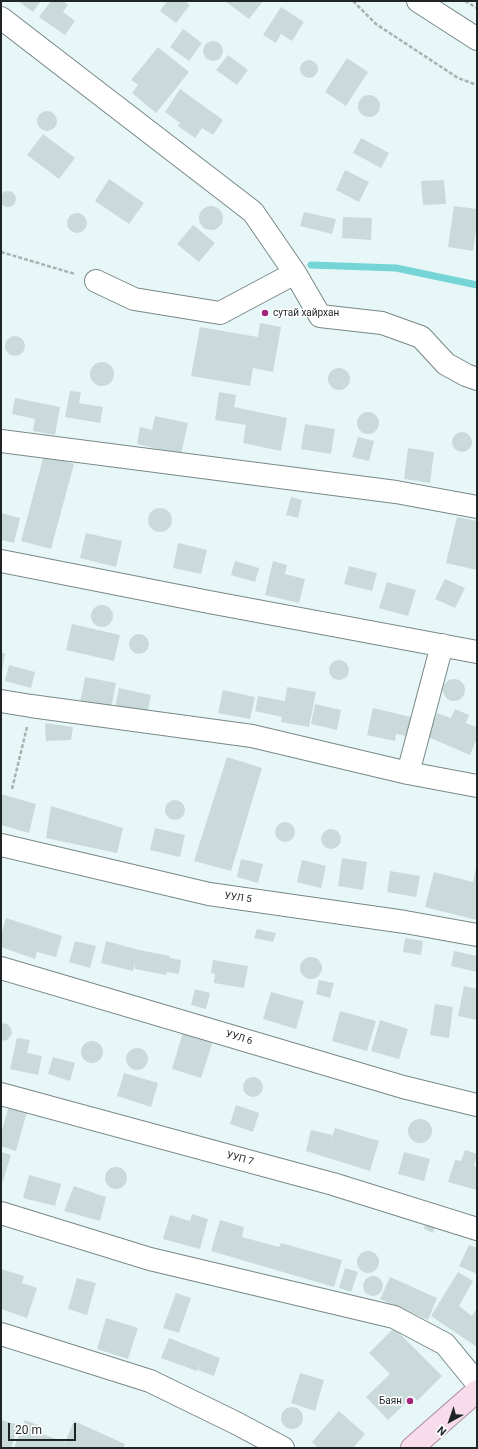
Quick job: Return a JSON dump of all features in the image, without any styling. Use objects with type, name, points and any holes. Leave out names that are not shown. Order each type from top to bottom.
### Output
[{"type":"main road","points":[[412,1448],[477,1391]]},
{"type":"street","points":[[418,1],[477,39]]},
{"type":"street","points":[[1,18],[253,212],[295,273],[320,316],[382,323],[421,337],[446,364],[477,379]]},
{"type":"street","points":[[96,281],[134,299],[220,313],[295,273]]},
{"type":"street","points":[[1,441],[396,492],[477,507]]},
{"type":"street","points":[[1,561],[209,602],[477,652]]},
{"type":"street","points":[[408,773],[442,645]]},
{"type":"street","points":[[1,701],[252,736],[408,773],[477,786]]},
{"type":"street","name":"УУЛ 5","points":[[1,845],[209,894],[405,922],[477,935]]},
{"type":"street","name":"УУЛ 6","points":[[1,968],[403,1087],[477,1105]]},
{"type":"street","name":"УУП 7","points":[[1,1094],[333,1184],[477,1229]]},
{"type":"street","points":[[1,1213],[150,1259],[394,1317],[445,1344],[477,1382]]},
{"type":"street","points":[[1,1334],[150,1382],[236,1423],[283,1448]]},
{"type":"path","points":[[352,1],[376,24],[458,78],[477,85]]},
{"type":"path","points":[[465,1],[477,8]]},
{"type":"path","points":[[1,252],[96,281]]},
{"type":"path","points":[[12,789],[31,706]]},
{"type":"building","points":[[18,1],[41,1],[33,12]]},
{"type":"building","points":[[51,1],[63,1],[68,5],[63,12],[75,21],[65,35],[39,17]]},
{"type":"building","points":[[167,1],[185,1],[190,5],[176,23],[160,11]]},
{"type":"building","points":[[225,1],[263,1],[249,19]]},
{"type":"building","points":[[281,7],[304,22],[292,41],[281,34],[276,43],[263,35]]},
{"type":"building","points":[[183,29],[202,43],[189,61],[170,47]]},
{"type":"building","points":[[213,41],[220,44],[223,51],[220,58],[213,61],[206,58],[203,51],[206,44]]},
{"type":"building","points":[[158,47],[189,72],[156,113],[132,93],[138,85],[131,80]]},
{"type":"building","points":[[228,55],[248,70],[237,85],[216,70]]},
{"type":"building","points":[[347,58],[368,72],[346,106],[325,92]]},
{"type":"building","points":[[305,60],[313,60],[318,65],[316,76],[313,78],[305,78],[300,73],[300,65]]},
{"type":"building","points":[[180,89],[223,120],[213,135],[202,128],[195,138],[178,126],[180,123],[165,112]]},
{"type":"building","points":[[369,95],[377,98],[380,106],[377,114],[369,117],[361,114],[358,106],[361,98]]},
{"type":"building","points":[[47,111],[54,114],[57,121],[54,128],[47,131],[40,128],[37,121],[40,114]]},
{"type":"building","points":[[43,134],[75,158],[59,179],[27,155]]},
{"type":"building","points":[[361,138],[389,153],[381,168],[353,153]]},
{"type":"building","points":[[345,170],[369,182],[359,202],[336,190]]},
{"type":"building","points":[[109,179],[144,203],[129,224],[95,201]]},
{"type":"building","points":[[444,180],[446,204],[423,205],[421,181]]},
{"type":"building","points":[[8,191],[15,196],[16,199],[11,206],[8,207],[1,202],[0,199],[5,192]]},
{"type":"building","points":[[211,206],[220,209],[223,218],[220,227],[211,230],[202,227],[199,218],[202,209]]},
{"type":"building","points":[[454,206],[477,209],[477,224],[473,251],[448,247]]},
{"type":"building","points":[[304,212],[336,219],[332,234],[300,226]]},
{"type":"building","points":[[77,213],[84,216],[87,223],[84,230],[77,233],[70,230],[67,223],[70,216]]},
{"type":"building","points":[[343,217],[372,218],[371,240],[342,238]]},
{"type":"building","points":[[193,225],[215,243],[199,262],[177,244]]},
{"type":"building","points":[[260,323],[281,327],[273,372],[253,368],[250,386],[191,376],[200,327],[258,337]]},
{"type":"building","points":[[11,336],[19,336],[25,342],[25,350],[19,356],[11,356],[5,350],[5,342]]},
{"type":"building","points":[[102,362],[110,366],[114,374],[110,382],[102,386],[94,382],[90,374],[94,366]]},
{"type":"building","points":[[339,368],[343,369],[349,375],[349,383],[343,389],[339,390],[335,389],[329,383],[328,379],[329,375],[335,369]]},
{"type":"building","points":[[70,391],[81,392],[79,403],[103,407],[100,423],[65,417]]},
{"type":"building","points":[[219,392],[236,395],[234,407],[287,418],[281,451],[243,443],[246,425],[215,420]]},
{"type":"building","points":[[15,398],[60,407],[55,435],[33,431],[35,419],[12,414]]},
{"type":"building","points":[[368,412],[376,415],[379,423],[376,431],[368,434],[360,431],[357,423],[360,415]]},
{"type":"building","points":[[155,416],[188,423],[181,454],[137,444],[140,427],[152,430]]},
{"type":"building","points":[[305,424],[335,429],[331,454],[301,449]]},
{"type":"building","points":[[462,432],[469,435],[472,442],[469,449],[462,452],[455,449],[452,442],[455,435]]},
{"type":"building","points":[[358,437],[374,441],[369,461],[352,457]]},
{"type":"building","points":[[408,448],[434,452],[430,483],[404,479]]},
{"type":"building","points":[[44,455],[74,464],[51,549],[21,541]]},
{"type":"building","points":[[291,497],[302,500],[298,518],[286,515]]},
{"type":"building","points":[[160,508],[168,512],[172,520],[168,528],[160,532],[152,528],[148,520],[152,512]]},
{"type":"building","points":[[1,513],[20,518],[14,543],[1,540]]},
{"type":"building","points":[[457,517],[477,521],[477,570],[446,563]]},
{"type":"building","points":[[86,533],[122,541],[116,567],[80,558]]},
{"type":"building","points":[[178,543],[207,550],[201,574],[173,568]]},
{"type":"building","points":[[235,561],[259,568],[255,582],[231,575]]},
{"type":"building","points":[[273,561],[287,565],[285,574],[305,579],[299,603],[265,595]]},
{"type":"building","points":[[349,566],[377,573],[372,591],[344,584]]},
{"type":"building","points":[[445,579],[465,588],[455,608],[435,599]]},
{"type":"building","points":[[387,582],[416,590],[408,616],[379,608]]},
{"type":"building","points":[[102,605],[110,608],[113,616],[110,624],[102,627],[94,624],[91,616],[94,608]]},
{"type":"building","points":[[72,624],[120,635],[114,661],[66,650]]},
{"type":"building","points":[[139,634],[146,637],[149,644],[146,651],[139,654],[132,651],[129,644],[132,637]]},
{"type":"building","points":[[1,653],[5,653],[2,672],[1,671]]},
{"type":"building","points":[[335,660],[343,660],[349,666],[349,674],[343,680],[335,680],[329,674],[329,666]]},
{"type":"building","points":[[9,665],[35,672],[31,688],[5,681]]},
{"type":"building","points":[[85,677],[116,683],[111,709],[80,703]]},
{"type":"building","points":[[450,679],[458,679],[465,686],[465,694],[458,701],[450,701],[443,694],[443,686]]},
{"type":"building","points":[[287,687],[316,692],[309,727],[281,722],[282,717],[255,711],[258,696],[285,701]]},
{"type":"building","points":[[119,688],[151,695],[147,714],[115,707]]},
{"type":"building","points":[[223,690],[255,697],[250,719],[218,713]]},
{"type":"building","points":[[315,704],[341,710],[337,730],[311,724]]},
{"type":"building","points":[[373,708],[415,718],[411,737],[396,734],[395,741],[367,735]]},
{"type":"building","points":[[455,709],[469,715],[466,723],[477,727],[477,738],[470,755],[428,737],[437,713],[451,718]]},
{"type":"building","points":[[45,723],[73,727],[71,740],[46,741]]},
{"type":"building","points":[[227,757],[262,768],[231,871],[194,861]]},
{"type":"building","points":[[1,794],[36,804],[29,833],[1,825]]},
{"type":"building","points":[[175,800],[182,803],[185,810],[182,817],[175,820],[168,817],[165,810],[168,803]]},
{"type":"building","points":[[51,806],[123,828],[117,853],[46,838]]},
{"type":"building","points":[[285,822],[292,825],[295,832],[292,839],[285,842],[278,839],[275,832],[278,825]]},
{"type":"building","points":[[155,828],[185,835],[180,857],[150,850]]},
{"type":"building","points":[[327,829],[335,829],[341,835],[341,843],[335,849],[327,849],[321,843],[321,835]]},
{"type":"building","points":[[342,858],[367,862],[363,890],[338,886]]},
{"type":"building","points":[[241,859],[263,864],[258,883],[237,877]]},
{"type":"building","points":[[302,860],[326,866],[321,888],[297,882]]},
{"type":"building","points":[[476,867],[477,920],[425,907],[434,872],[473,882]]},
{"type":"building","points":[[390,871],[420,876],[416,897],[387,892]]},
{"type":"building","points":[[6,918],[62,936],[56,957],[37,952],[35,959],[1,947],[1,936]]},
{"type":"building","points":[[257,929],[276,933],[273,942],[254,938]]},
{"type":"building","points":[[405,938],[423,941],[421,955],[403,952]]},
{"type":"building","points":[[75,941],[96,946],[90,968],[69,962]]},
{"type":"building","points":[[106,941],[181,960],[179,974],[167,972],[166,975],[135,969],[135,963],[133,971],[101,963]]},
{"type":"building","points":[[454,951],[477,956],[477,972],[451,966]]},
{"type":"building","points":[[311,957],[315,958],[321,964],[321,972],[315,978],[311,979],[307,978],[301,972],[300,968],[301,964],[307,958]]},
{"type":"building","points":[[213,960],[248,966],[244,988],[214,983],[215,974],[211,973]]},
{"type":"building","points":[[319,980],[334,983],[330,998],[316,994]]},
{"type":"building","points":[[464,986],[477,989],[477,1020],[458,1016]]},
{"type":"building","points":[[195,989],[210,993],[206,1009],[191,1005]]},
{"type":"building","points":[[271,992],[304,1001],[296,1029],[263,1019]]},
{"type":"building","points":[[435,1004],[453,1007],[449,1038],[430,1035]]},
{"type":"building","points":[[340,1011],[376,1021],[367,1051],[332,1041]]},
{"type":"building","points":[[380,1020],[408,1029],[399,1059],[371,1051]]},
{"type":"building","points":[[1,1023],[7,1024],[11,1028],[12,1034],[7,1040],[1,1041]]},
{"type":"building","points":[[183,1032],[213,1041],[201,1078],[172,1069]]},
{"type":"building","points":[[17,1038],[30,1040],[27,1053],[42,1056],[38,1075],[10,1069]]},
{"type":"building","points":[[92,1041],[100,1044],[103,1052],[100,1060],[92,1063],[84,1060],[81,1052],[84,1044]]},
{"type":"building","points":[[137,1048],[145,1051],[148,1059],[145,1067],[137,1070],[129,1067],[126,1059],[129,1051]]},
{"type":"building","points":[[53,1057],[75,1063],[70,1081],[48,1074]]},
{"type":"building","points":[[124,1073],[158,1083],[151,1107],[117,1096]]},
{"type":"building","points":[[253,1077],[260,1080],[263,1087],[260,1094],[253,1097],[246,1094],[243,1087],[246,1080]]},
{"type":"building","points":[[236,1105],[259,1113],[253,1132],[230,1124]]},
{"type":"building","points":[[9,1106],[27,1112],[16,1151],[1,1146],[1,1133]]},
{"type":"building","points":[[420,1119],[428,1123],[432,1131],[428,1139],[420,1143],[412,1139],[408,1131],[412,1123]]},
{"type":"building","points":[[335,1128],[379,1141],[370,1171],[306,1151],[311,1130],[332,1135],[330,1142]]},
{"type":"building","points":[[465,1150],[477,1154],[474,1166],[477,1167],[477,1190],[448,1182],[455,1160],[461,1161]]},
{"type":"building","points":[[1,1152],[11,1155],[1,1187]]},
{"type":"building","points":[[404,1152],[430,1159],[424,1181],[398,1174]]},
{"type":"building","points":[[116,1167],[124,1170],[127,1178],[124,1186],[116,1189],[108,1186],[105,1178],[108,1170]]},
{"type":"building","points":[[29,1175],[61,1184],[55,1206],[23,1198]]},
{"type":"building","points":[[74,1186],[106,1197],[100,1221],[64,1211]]},
{"type":"building","points":[[192,1214],[208,1219],[200,1249],[163,1239],[170,1215],[190,1221]]},
{"type":"building","points":[[220,1220],[244,1227],[242,1237],[279,1247],[281,1243],[342,1260],[334,1287],[211,1251]]},
{"type":"building","points":[[426,1221],[436,1224],[433,1233],[424,1229]]},
{"type":"building","points":[[469,1245],[477,1248],[477,1274],[459,1266]]},
{"type":"building","points":[[368,1251],[376,1254],[379,1262],[376,1270],[368,1273],[360,1270],[357,1262],[360,1254]]},
{"type":"building","points":[[345,1268],[358,1272],[351,1292],[339,1288]]},
{"type":"building","points":[[1,1269],[24,1276],[22,1283],[37,1288],[27,1318],[1,1309]]},
{"type":"building","points":[[458,1272],[473,1281],[459,1306],[472,1316],[477,1308],[477,1347],[431,1316]]},
{"type":"building","points":[[369,1276],[377,1276],[383,1282],[383,1290],[377,1296],[369,1296],[363,1290],[363,1282]]},
{"type":"building","points":[[390,1277],[437,1298],[428,1320],[380,1299]]},
{"type":"building","points":[[77,1278],[96,1283],[87,1315],[68,1309]]},
{"type":"building","points":[[176,1293],[191,1298],[179,1333],[163,1328]]},
{"type":"building","points":[[106,1318],[138,1328],[128,1359],[97,1349]]},
{"type":"building","points":[[394,1328],[442,1376],[417,1401],[413,1396],[388,1420],[366,1397],[390,1374],[369,1353]]},
{"type":"building","points":[[169,1338],[220,1358],[214,1376],[198,1370],[200,1362],[197,1371],[161,1358]]},
{"type":"building","points":[[300,1373],[324,1380],[315,1411],[291,1403]]},
{"type":"building","points":[[292,1407],[300,1410],[303,1418],[300,1426],[292,1429],[284,1426],[281,1418],[284,1410]]},
{"type":"building","points":[[339,1411],[365,1434],[353,1448],[318,1448],[312,1442]]},
{"type":"building","points":[[1,1420],[19,1425],[11,1448],[1,1448]]},
{"type":"building","points":[[25,1420],[42,1427],[39,1433],[65,1442],[74,1421],[125,1444],[123,1448],[14,1448]]},
{"type":"waterway","points":[[311,265],[396,268],[477,285]]},
{"type":"place","name":"сутай хайрхан","points":[[265,313]]},
{"type":"place","name":"Баян","points":[[410,1401]]}]
